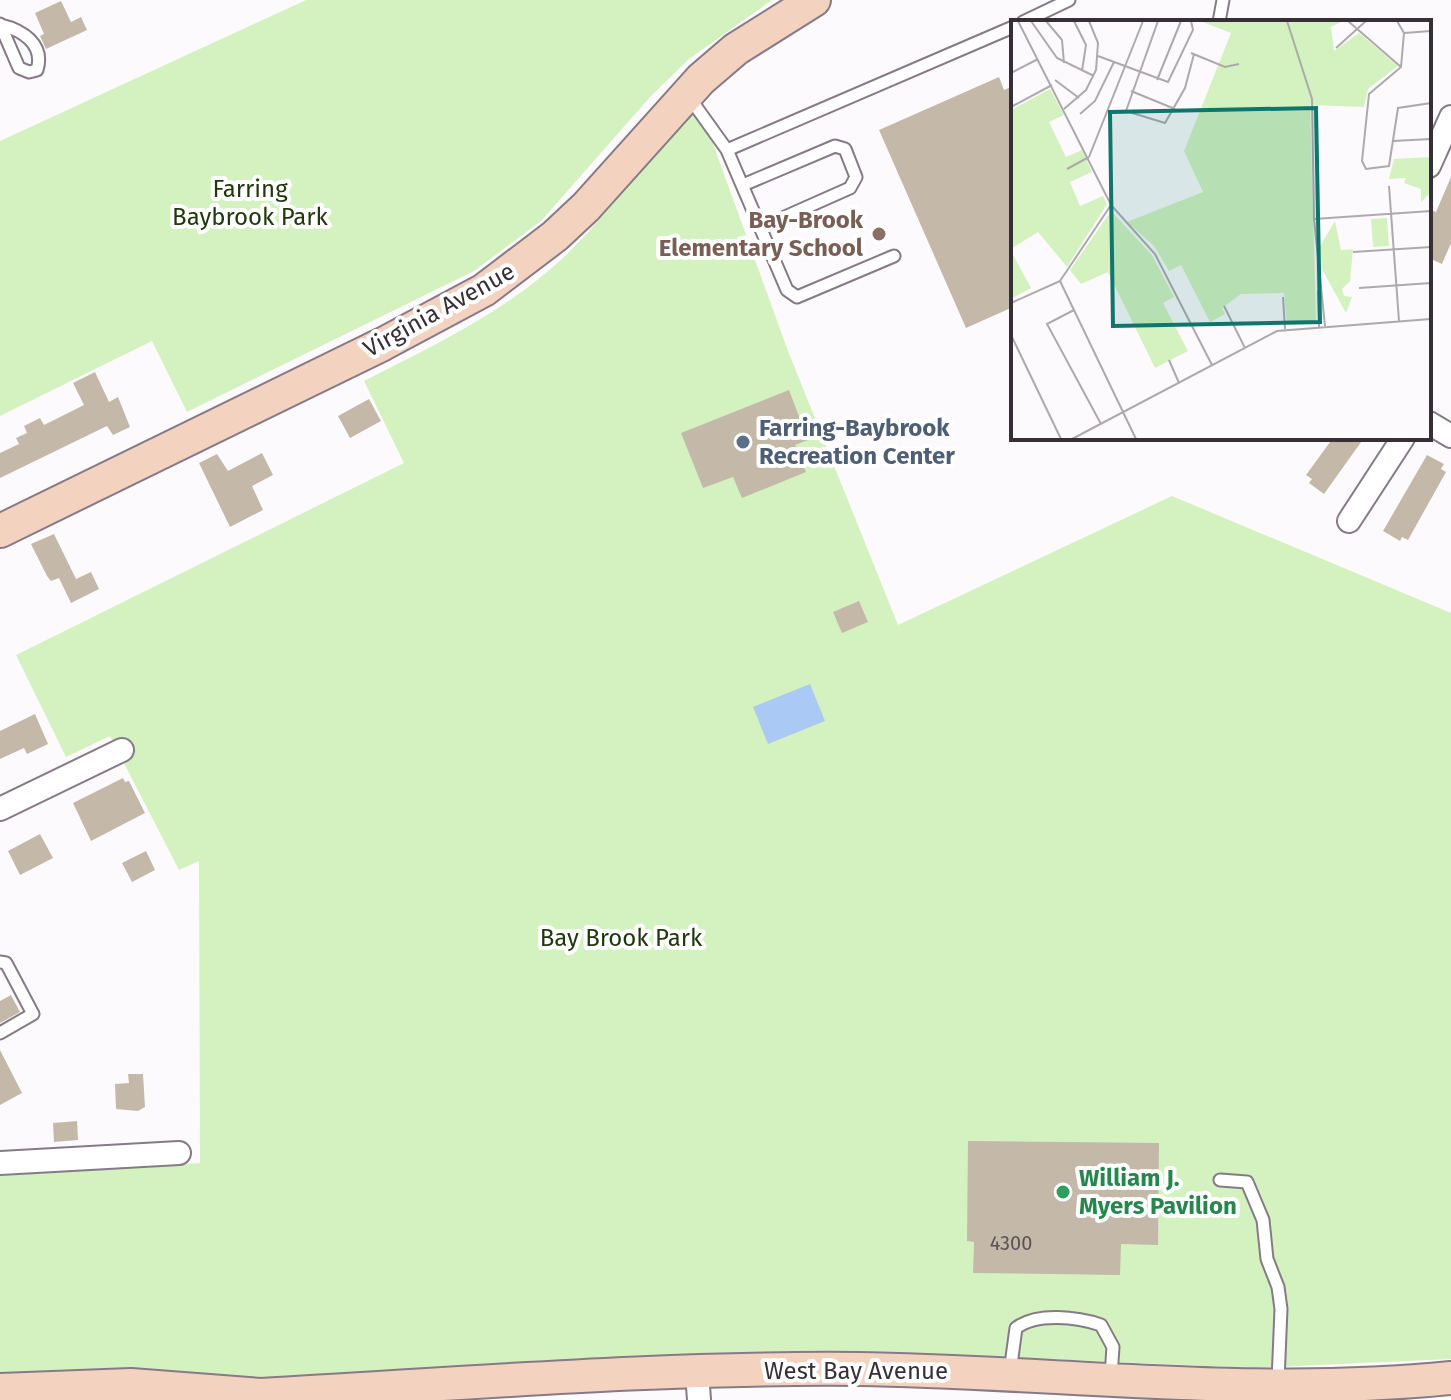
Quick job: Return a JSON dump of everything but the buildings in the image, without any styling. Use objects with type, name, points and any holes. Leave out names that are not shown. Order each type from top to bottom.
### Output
[{"type":"street","name":"Virginia Avenue","points":[[0,531],[383,344],[484,290],[543,246],[586,207],[687,93],[736,49],[814,0]]},
{"type":"street","points":[[1431,162],[1451,117]]},
{"type":"street","points":[[1431,424],[1451,436]]},
{"type":"street","points":[[1349,521],[1402,440]]},
{"type":"street","points":[[0,809],[122,750]]},
{"type":"street","points":[[0,1163],[179,1153]]},
{"type":"street","name":"West Bay Avenue","points":[[0,1390],[131,1385],[249,1398],[698,1386],[856,1369],[1278,1386],[1451,1378]]},
{"type":"lane","points":[[1027,20],[1069,0]]},
{"type":"lane","points":[[1219,20],[1223,0]]},
{"type":"lane","points":[[727,150],[1011,28]]},
{"type":"lane","points":[[687,93],[727,150],[787,290],[797,297],[894,256]]},
{"type":"lane","points":[[743,185],[835,146],[845,149],[856,177],[850,188],[760,228]]},
{"type":"lane","points":[[0,962],[6,963],[33,1014],[0,1033]]},
{"type":"lane","points":[[1220,1180],[1247,1182],[1263,1220],[1267,1259],[1278,1287],[1281,1309],[1278,1386]]},
{"type":"lane","points":[[1010,1373],[1012,1339],[1016,1328],[1025,1322],[1088,1320],[1101,1325],[1109,1335],[1113,1347],[1110,1378]]},
{"type":"green space","name":"Farring Baybrook Park","points":[[306,0],[772,0],[689,59],[651,96],[541,221],[474,271],[187,412],[152,341],[0,416],[0,141]]},
{"type":"green space","name":"Bay Brook Park","points":[[699,105],[788,351],[898,625],[1172,496],[1451,613],[1451,1359],[1256,1368],[861,1351],[766,1352],[228,1379],[0,1380],[0,1175],[200,1163],[199,861],[179,870],[110,736],[66,757],[16,655],[404,463],[364,381],[469,326],[543,276],[583,238],[664,141]]},
{"type":"water","points":[[810,684],[825,721],[768,744],[753,707]]},
{"type":"place","name":"Bay-Brook Elementary School","points":[[879,234]]},
{"type":"place","name":"Farring-Baybrook Recreation Center","points":[[743,442]]},
{"type":"place","name":"William J. Myers Pavilion","points":[[1063,1192]]}]
